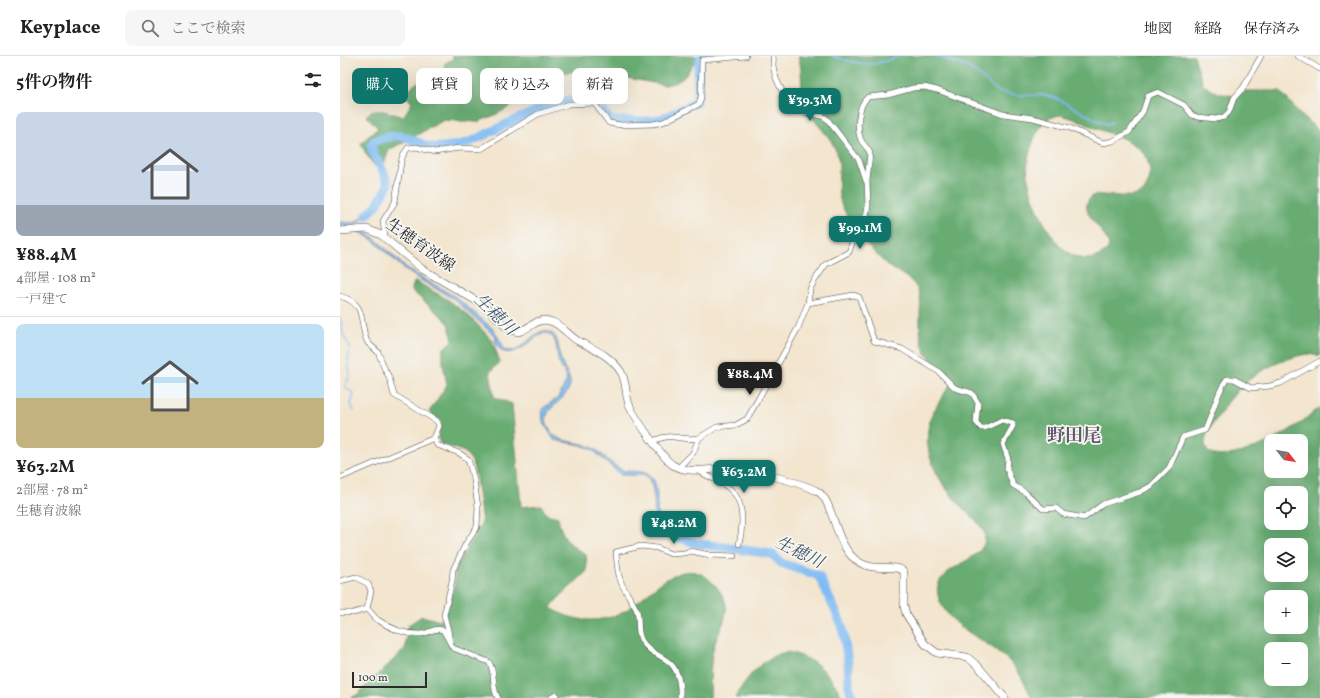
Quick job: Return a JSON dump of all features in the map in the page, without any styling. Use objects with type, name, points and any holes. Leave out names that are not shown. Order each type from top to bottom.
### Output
[{"type":"main road","name":"生穂育波線","points":[[340,231],[364,229],[371,230],[385,238],[422,269],[485,306],[511,330],[518,332],[538,322],[549,321],[558,325],[574,338],[606,355],[621,372],[626,386],[630,407],[669,462],[678,467]]},
{"type":"main road","points":[[678,467],[697,470],[731,468],[742,469],[793,482],[819,492],[826,501],[839,538],[852,557],[864,566],[873,568],[894,567],[904,572],[904,606],[906,614],[925,644],[936,652],[967,657],[978,666],[1005,698]]},
{"type":"street","points":[[385,238],[383,221],[395,202],[401,162],[403,154],[408,148],[416,147],[435,152],[458,148],[481,149],[538,114],[570,104],[594,103],[607,121],[613,124],[648,124],[663,122],[699,104],[701,97],[702,60],[746,56]]},
{"type":"street","points":[[773,56],[773,64],[778,82],[785,95],[802,111],[820,114],[827,119],[859,160],[867,181]]},
{"type":"street","points":[[653,441],[668,435],[689,440],[699,438],[717,427],[736,425],[747,418],[798,328],[808,303],[810,289],[826,264],[846,254],[851,248],[857,228],[868,211],[867,181],[870,153],[860,139],[859,122],[862,104],[868,97],[895,94],[913,88],[930,88],[1003,114],[1033,118],[1070,128],[1104,143],[1113,141],[1129,132],[1143,111],[1148,96],[1158,92],[1184,105],[1192,115],[1216,119],[1224,117],[1229,112],[1234,98],[1243,88],[1261,56]]},
{"type":"street","points":[[1298,56],[1320,69]]},
{"type":"street","points":[[808,303],[854,295],[859,297],[875,343],[902,349],[938,371],[955,388],[970,392],[977,401],[976,422],[981,428],[985,428],[1002,420],[1013,423],[1013,426],[1003,444],[1008,459],[1007,469],[1014,486],[1026,493],[1043,509],[1056,508],[1064,514],[1084,518],[1107,502],[1145,490],[1164,473],[1169,468],[1183,437],[1188,434],[1202,433],[1205,430],[1216,406],[1222,384],[1227,379],[1234,379],[1251,388],[1270,386],[1287,380],[1320,361]]},
{"type":"street","points":[[340,296],[352,300],[358,305],[366,339],[378,352],[389,377],[394,395],[437,421],[439,426],[434,438],[340,478]]},
{"type":"street","points":[[434,438],[437,444],[459,453],[468,459],[474,480],[478,506],[477,527],[465,545],[453,570],[444,615],[450,643]]},
{"type":"street","points":[[678,467],[694,451],[699,438]]},
{"type":"street","points":[[697,470],[725,485],[733,491],[737,497],[743,525],[740,544]]},
{"type":"street","points":[[680,698],[679,683],[671,664],[652,653],[642,642],[639,636],[637,612],[620,581],[617,569],[616,552],[641,546],[657,548],[672,554],[684,554],[691,551],[710,555],[734,556]]},
{"type":"street","points":[[340,581],[356,577],[368,584],[370,591],[367,609]]},
{"type":"street","points":[[367,609],[376,619],[400,632],[422,634],[435,629],[443,630],[450,643],[456,650],[489,662],[492,668],[493,687],[498,698]]},
{"type":"street","points":[[340,613],[353,614],[367,609]]},
{"type":"green space","points":[[452,56],[700,56],[683,78],[679,81],[665,85],[628,78],[628,68],[572,68],[572,72],[564,73],[564,68],[480,68],[480,104],[515,104],[495,115],[477,122],[444,120],[389,150],[383,167],[375,166],[366,154],[361,143],[378,128],[366,116],[371,111],[384,111],[403,117],[412,103],[408,98],[408,91],[416,83],[416,104],[472,104],[472,68],[444,68],[445,63],[453,59]]},
{"type":"green space","points":[[798,56],[1194,56],[1203,85],[1217,93],[1234,96],[1246,91],[1280,91],[1301,115],[1320,132],[1320,356],[1309,354],[1295,357],[1267,368],[1248,380],[1225,407],[1206,436],[1205,442],[1207,450],[1213,455],[1223,456],[1246,451],[1264,444],[1264,478],[1308,478],[1308,434],[1284,434],[1320,407],[1320,698],[1032,698],[1014,666],[1002,654],[959,625],[950,616],[938,595],[938,585],[943,577],[951,570],[978,552],[984,544],[985,535],[979,523],[965,510],[945,487],[932,464],[929,451],[927,439],[933,413],[954,379],[931,359],[923,347],[920,329],[920,297],[915,285],[908,278],[885,263],[862,238],[844,210],[839,195],[839,161],[837,154],[827,135],[808,111],[803,98]],"holes":[[[1061,115],[1125,139],[1140,149],[1146,156],[1149,165],[1150,178],[1142,193],[1129,196],[1094,195],[1088,201],[1088,213],[1107,239],[1109,246],[1106,251],[1093,258],[1081,258],[1069,253],[1049,232],[1035,203],[1028,178],[1028,157],[1037,133],[1048,119]]]},
{"type":"green space","points":[[415,281],[450,301],[469,316],[492,340],[500,362],[490,372],[494,397],[512,404],[521,507],[541,505],[546,514],[558,517],[564,535],[575,548],[586,555],[587,571],[556,601],[551,608],[566,616],[582,620],[598,620],[615,616],[638,602],[662,582],[674,575],[687,572],[699,573],[717,587],[723,596],[726,606],[724,621],[712,652],[710,698],[351,698],[358,694],[405,649],[408,625],[422,616],[440,621],[449,606],[455,584],[455,569],[482,522],[472,461],[465,452],[440,443],[438,437],[442,422],[429,412],[447,385],[443,364],[443,349],[453,340],[448,322],[411,290]]},
{"type":"green space","points":[[787,652],[797,654],[813,662],[833,681],[842,698],[735,698],[744,683],[756,669],[770,658]]},
{"type":"water","name":"生穂川","points":[[373,209],[374,210],[369,215],[356,224],[356,227],[374,238],[404,266],[420,277],[456,297],[494,330],[505,350],[510,351],[520,347],[542,331],[553,334],[558,342],[563,366],[569,378],[570,385],[566,393],[547,414],[547,424],[550,431],[560,439],[587,445],[593,448],[622,470],[642,472],[649,475],[653,479],[657,491],[658,519],[660,524],[664,529],[684,542],[674,539],[656,524],[652,486],[646,475],[621,475],[593,450],[581,445],[554,440],[543,421],[542,409],[558,398],[567,380],[559,363],[554,339],[547,334],[542,333],[518,350],[506,352],[500,349],[495,342],[495,336],[454,299],[417,278],[402,267],[373,240],[352,228],[340,227],[340,222],[354,223]]},
{"type":"waterway","points":[[366,216],[377,205],[388,185],[371,145],[374,141],[398,136],[405,137],[423,145],[437,148],[461,144],[472,141],[514,120],[549,106],[580,99],[592,100],[596,102],[613,121],[652,121],[663,118],[696,102],[698,97],[699,64],[704,56]]},
{"type":"waterway","points":[[832,56],[851,62],[866,64],[880,63],[899,56]]},
{"type":"waterway","points":[[936,56],[970,68],[999,92],[1019,95],[1045,95],[1058,99],[1107,124],[1112,122]]},
{"type":"waterway","points":[[340,318],[343,334],[350,347],[348,360],[350,375],[345,387],[354,394],[351,404],[354,411]]},
{"type":"waterway","name":"生穂川","points":[[672,535],[695,543],[772,554],[781,563],[819,576],[842,625],[848,662],[849,686],[853,698]]},
{"type":"district","name":"野田尾","points":[[1074,436]]}]
